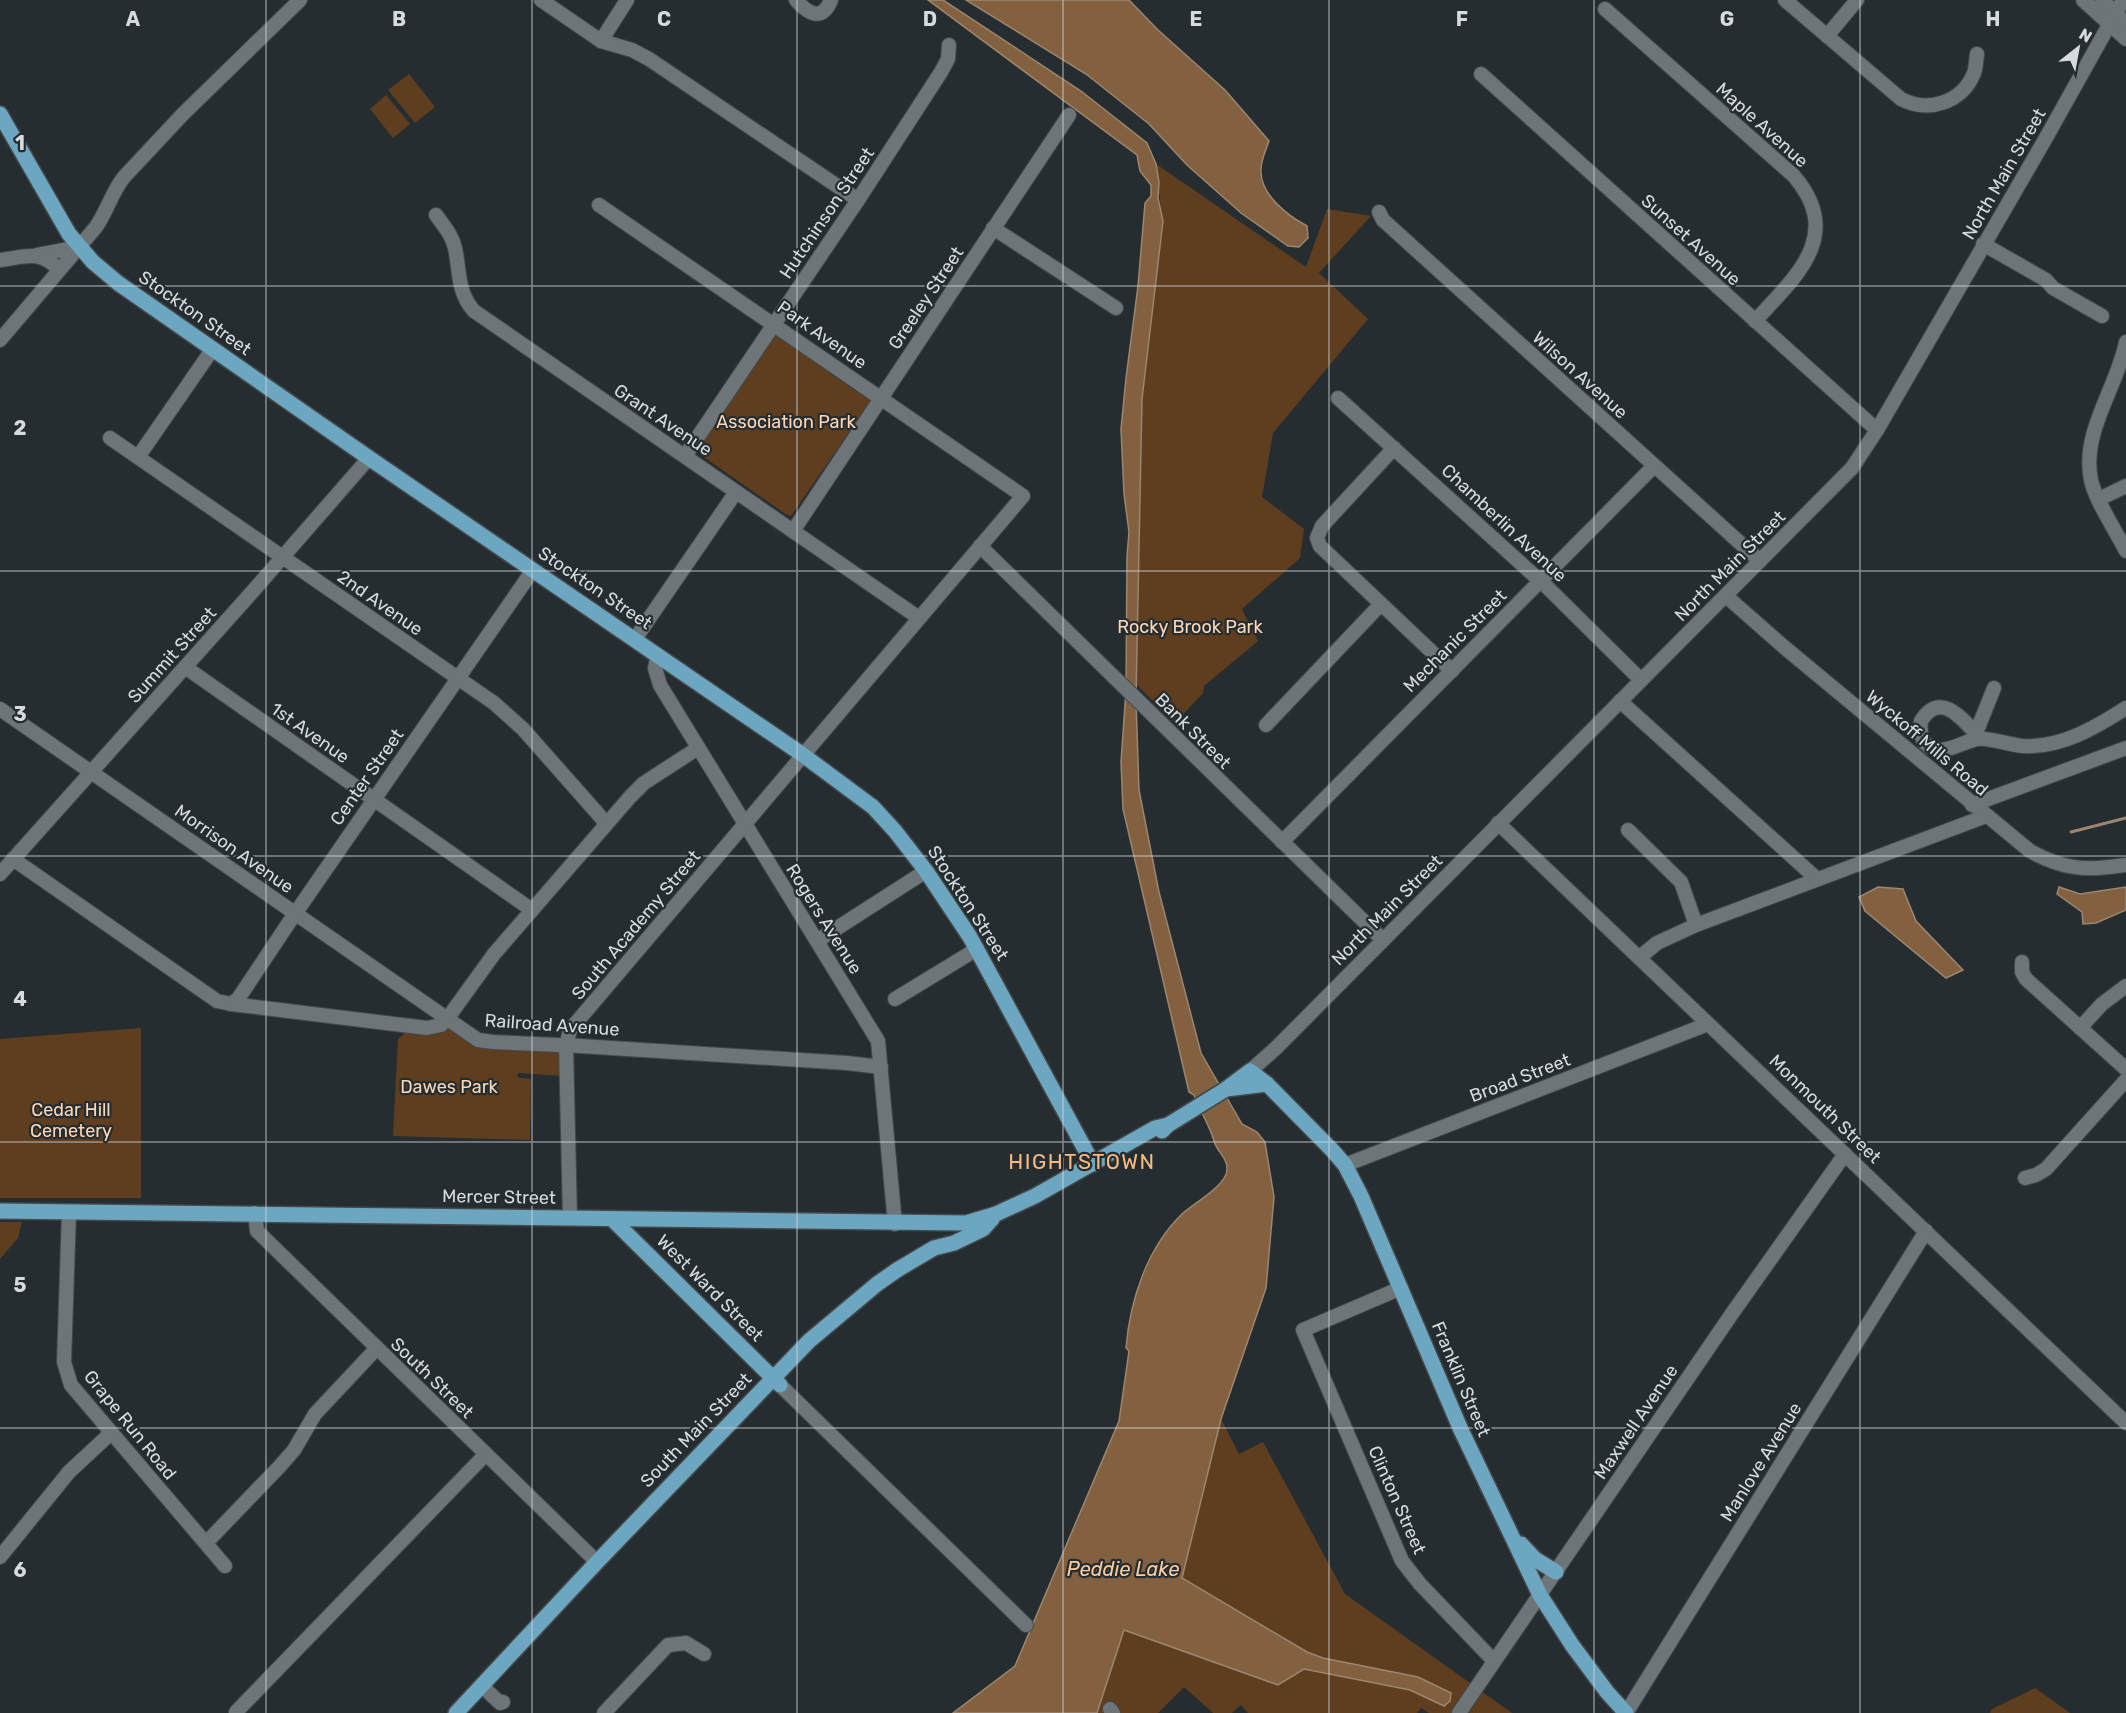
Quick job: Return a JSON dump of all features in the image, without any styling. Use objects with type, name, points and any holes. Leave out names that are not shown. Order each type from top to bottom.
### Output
[{"type":"main road","name":"Stockton Street","points":[[0,114],[58,217],[79,247],[118,283],[369,458],[803,754],[873,807],[926,871],[977,949],[1093,1164]]},
{"type":"main road","name":"Franklin Street","points":[[1250,1071],[1267,1084],[1345,1165],[1361,1196],[1461,1430],[1540,1595],[1572,1645],[1607,1692],[1626,1713]]},
{"type":"main road","points":[[996,1214],[1035,1196],[1155,1128],[1168,1125],[1226,1089],[1250,1071]]},
{"type":"main road","points":[[1226,1089],[1267,1084]]},
{"type":"main road","name":"Mercer Street","points":[[0,1211],[895,1224],[966,1223],[996,1214]]},
{"type":"main road","name":"South Main Street","points":[[456,1713],[597,1562],[777,1382],[818,1334],[877,1284],[934,1248],[954,1243],[983,1229],[996,1214]]},
{"type":"main road","name":"West Ward Street","points":[[612,1219],[777,1382]]},
{"type":"main road","points":[[1511,1534],[1535,1559],[1556,1572]]},
{"type":"street","points":[[0,340],[103,217],[116,186],[123,177],[191,106],[300,0]]},
{"type":"street","points":[[541,0],[601,41],[649,59],[858,200]]},
{"type":"street","points":[[601,41],[627,0]]},
{"type":"street","points":[[796,0],[809,13],[814,14],[821,14],[825,11],[831,0]]},
{"type":"street","points":[[1785,0],[1901,99],[1921,107],[1940,105],[1957,95],[1975,72],[1977,54]]},
{"type":"street","points":[[1827,36],[1857,0]]},
{"type":"street","points":[[2083,0],[2117,20]]},
{"type":"street","points":[[2102,0],[2117,20],[2126,39]]},
{"type":"street","name":"North Main Street","points":[[1250,1071],[1276,1048],[1844,477],[1877,430],[1983,244],[2117,20],[2123,0]]},
{"type":"street","name":"Maple Avenue","points":[[1605,9],[1794,176],[1809,197],[1815,223],[1812,249],[1800,272],[1755,321]]},
{"type":"street","name":"Hutchinson Street","points":[[685,456],[858,200],[941,72],[948,59],[949,45]]},
{"type":"street","name":"Sunset Avenue","points":[[1481,74],[1877,430]]},
{"type":"street","name":"Greeley Street","points":[[793,531],[1069,115]]},
{"type":"street","name":"Park Avenue","points":[[599,205],[1023,496]]},
{"type":"street","name":"Wilson Avenue","points":[[1379,212],[1383,220],[1760,561]]},
{"type":"street","name":"Grant Avenue","points":[[436,215],[452,240],[461,291],[474,310],[919,618]]},
{"type":"street","points":[[993,228],[1116,308]]},
{"type":"street","points":[[1983,244],[2046,280],[2053,288],[2102,316]]},
{"type":"street","points":[[0,260],[79,247]]},
{"type":"street","points":[[33,256],[49,260],[59,270]]},
{"type":"street","points":[[2126,342],[2122,359],[2092,439],[2090,453],[2091,482],[2099,499],[2122,532],[2126,550]]},
{"type":"street","points":[[138,457],[212,350]]},
{"type":"street","name":"Chamberlin Avenue","points":[[1338,398],[1540,581],[1641,680]]},
{"type":"street","name":"2nd Avenue","points":[[110,438],[494,703],[514,720],[606,823]]},
{"type":"street","points":[[1394,448],[1322,526],[1317,538],[1320,546],[1452,671]]},
{"type":"street","name":"Summit Street","points":[[0,874],[369,458]]},
{"type":"street","name":"Mechanic Street","points":[[1282,842],[1654,466]]},
{"type":"street","points":[[2099,499],[2126,486]]},
{"type":"street","points":[[635,639],[736,492]]},
{"type":"street","name":"South Academy Street","points":[[570,1218],[566,1046],[570,1030],[1023,496]]},
{"type":"street","name":"Bank Street","points":[[980,546],[1383,940]]},
{"type":"street","name":"Center Street","points":[[231,1004],[238,999],[533,570]]},
{"type":"street","name":"Wyckoff Mills Road","points":[[1726,596],[1972,805],[2030,851],[2047,861],[2067,867],[2089,869],[2126,865]]},
{"type":"street","points":[[1266,725],[1381,604]]},
{"type":"street","name":"Rogers Avenue","points":[[658,655],[655,668],[660,685],[878,1041],[895,1224]]},
{"type":"street","name":"1st Avenue","points":[[185,667],[532,910]]},
{"type":"street","points":[[1994,688],[1978,736],[1944,750],[1930,747],[1921,736],[1921,721],[1931,710],[1938,708],[1951,710],[1978,736],[2009,745],[2051,744],[2100,725],[2126,708]]},
{"type":"street","points":[[1620,701],[1817,879]]},
{"type":"street","name":"Morrison Avenue","points":[[0,709],[447,1019]]},
{"type":"street","points":[[1919,760],[1930,747]]},
{"type":"street","points":[[13,859],[217,1001],[427,1028],[441,1025],[447,1019],[494,954],[606,823],[645,783],[698,748]]},
{"type":"street","points":[[1972,805],[2126,748]]},
{"type":"street","points":[[1640,957],[1657,943],[1696,925],[1986,816]]},
{"type":"street","name":"Monmouth Street","points":[[1498,823],[2126,1423]]},
{"type":"street","points":[[1628,830],[1681,882],[1696,925]]},
{"type":"street","points":[[817,941],[926,871]]},
{"type":"street","points":[[895,999],[977,949]]},
{"type":"street","points":[[2022,962],[2022,972],[2026,979],[2126,1069]]},
{"type":"street","points":[[2080,1028],[2102,1004],[2126,986]]},
{"type":"street","name":"Railroad Avenue","points":[[447,1019],[478,1040],[487,1042],[853,1063],[880,1067]]},
{"type":"street","name":"Broad Street","points":[[1345,1165],[1708,1024]]},
{"type":"street","points":[[2025,1178],[2046,1169],[2126,1080]]},
{"type":"street","name":"Maxwell Avenue","points":[[1459,1713],[1731,1315],[1845,1154]]},
{"type":"street","name":"Grape Run Road","points":[[69,1212],[64,1362],[66,1374],[77,1395],[225,1566]]},
{"type":"street","name":"South Street","points":[[255,1213],[257,1231],[597,1562]]},
{"type":"street","name":"Manlove Avenue","points":[[1626,1713],[1926,1231]]},
{"type":"street","name":"Clinton Street","points":[[1401,1288],[1303,1330],[1402,1561],[1420,1584],[1494,1661]]},
{"type":"street","points":[[206,1544],[294,1450],[315,1414],[376,1349]]},
{"type":"street","points":[[777,1382],[1026,1625]]},
{"type":"street","points":[[0,1557],[69,1472],[111,1433]]},
{"type":"street","points":[[236,1712],[485,1455]]},
{"type":"street","points":[[604,1713],[668,1645],[687,1643],[705,1654]]},
{"type":"green space","points":[[409,74],[435,107],[415,123],[388,90]]},
{"type":"green space","points":[[386,95],[410,124],[393,138],[370,109]]},
{"type":"green space","name":"Rocky Brook Park","points":[[1156,164],[1306,267],[1327,209],[1371,216],[1319,273],[1368,319],[1273,433],[1262,497],[1304,529],[1300,558],[1242,609],[1258,641],[1204,686],[1203,693],[1175,723],[1137,685],[1142,399],[1163,221]]},
{"type":"green space","name":"Association Park","points":[[776,335],[854,390],[868,396],[870,402],[791,516],[705,458],[700,451],[702,441]]},
{"type":"green space","name":"Cedar Hill Cemetery","points":[[141,1028],[141,1198],[0,1198],[0,1039]]},
{"type":"green space","name":"Dawes Park","points":[[450,1029],[469,1041],[562,1051],[562,1076],[519,1073],[517,1075],[519,1078],[531,1079],[530,1140],[393,1136],[398,1039],[405,1033]]},
{"type":"green space","points":[[0,1222],[22,1222],[18,1238],[0,1259]]},
{"type":"green space","points":[[1221,1419],[1239,1454],[1263,1442],[1345,1594],[1512,1713],[1429,1713],[1421,1708],[1417,1713],[1248,1713],[1241,1705],[1232,1713],[1213,1713],[1184,1687],[1158,1713],[1097,1713],[1124,1630],[1278,1685],[1303,1669],[1410,1690],[1444,1706],[1450,1701],[1307,1652],[1182,1578]]},
{"type":"green space","points":[[2035,1688],[2070,1713],[1990,1713],[1992,1709]]},
{"type":"water","name":"Peddie Lake","points":[[928,0],[943,0],[1081,91],[1147,143],[1156,164],[1159,182],[1158,198],[1163,221],[1142,399],[1136,700],[1139,790],[1159,892],[1201,1053],[1242,1124],[1257,1132],[1265,1142],[1274,1197],[1266,1288],[1221,1419],[1182,1578],[1307,1652],[1323,1658],[1418,1677],[1451,1693],[1450,1701],[1444,1706],[1410,1690],[1304,1669],[1278,1685],[1124,1630],[1097,1713],[953,1713],[1015,1666],[1119,1421],[1129,1351],[1126,1348],[1128,1330],[1142,1276],[1159,1243],[1170,1228],[1182,1214],[1221,1182],[1227,1166],[1215,1145],[1194,1095],[1189,1092],[1123,809],[1121,762],[1126,690],[1129,532],[1124,494],[1121,429],[1138,286],[1145,203],[1151,196],[1151,185],[1140,171],[1137,155]]},
{"type":"water","points":[[966,0],[1129,0],[1158,30],[1225,90],[1269,141],[1261,166],[1265,187],[1276,203],[1307,226],[1308,238],[1299,247],[1288,246],[1241,213],[1187,165],[1149,124],[1086,74]]},
{"type":"water","points":[[1878,887],[1903,889],[1916,921],[1963,970],[1946,978],[1865,911],[1859,897]]},
{"type":"water","points":[[2059,887],[2080,894],[2126,887],[2126,910],[2096,923],[2083,924],[2082,912],[2057,894]]},
{"type":"waterway","points":[[2071,832],[2126,818]]},
{"type":"district","name":"HIGHTSTOWN","points":[[1082,1161]]}]
